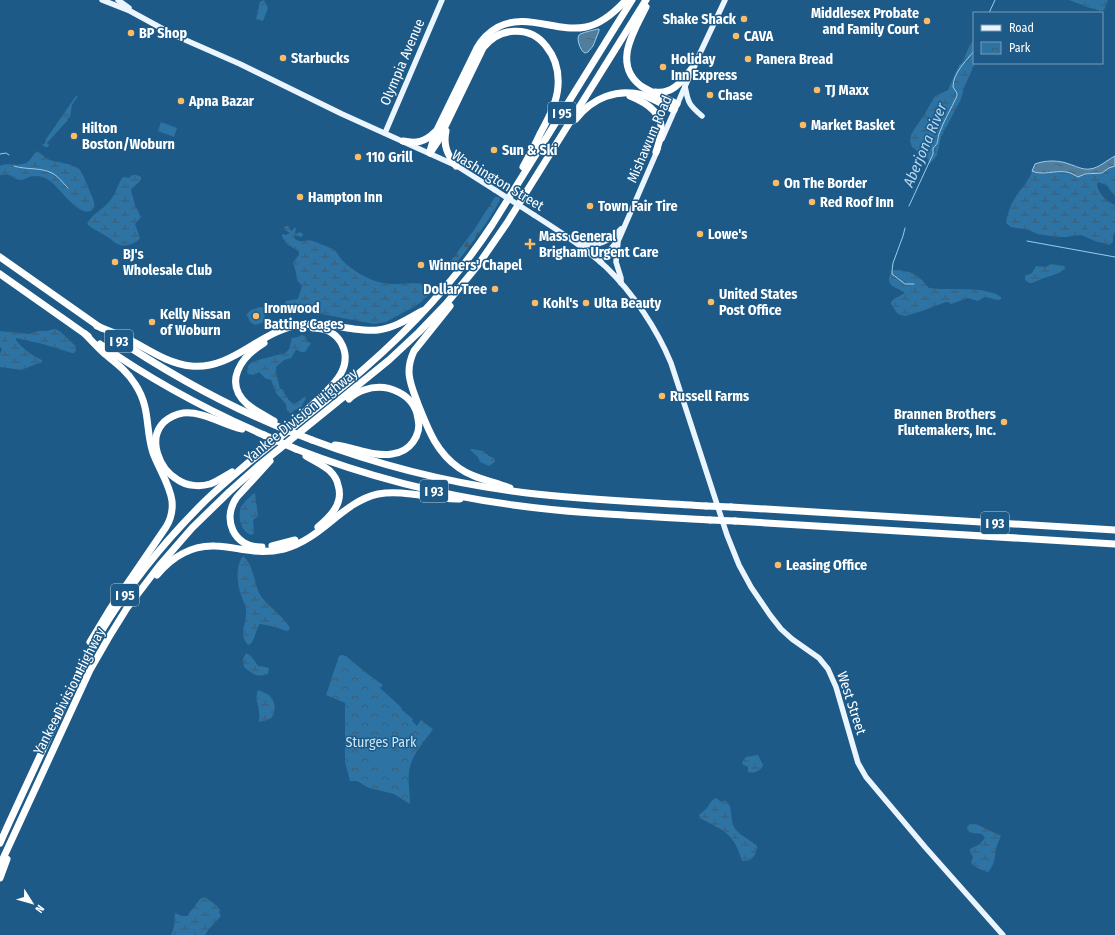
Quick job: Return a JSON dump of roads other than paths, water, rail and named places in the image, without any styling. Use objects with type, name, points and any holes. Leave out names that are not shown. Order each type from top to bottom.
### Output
[{"type":"highway","points":[[430,153],[432,140],[437,128],[476,48],[492,30],[509,23],[523,21],[573,28],[587,27],[605,19],[626,0]]},
{"type":"highway","name":"Yankee Division Highway","points":[[0,843],[77,677],[98,638],[144,570],[168,541],[214,492],[348,383],[404,333],[430,305],[459,271],[492,225],[632,0]]},
{"type":"highway","name":"Yankee Division Highway","points":[[0,865],[90,670],[127,608],[175,546],[201,518],[238,484],[409,343],[437,314],[478,265],[507,223],[646,0]]},
{"type":"highway","points":[[650,0],[630,40],[626,56],[627,63],[630,74],[637,82],[676,107]]},
{"type":"highway","points":[[430,153],[438,143],[485,45],[493,38],[513,31],[536,36],[542,41],[549,49],[553,57],[557,72],[558,86],[555,101],[531,153],[511,187],[492,225]]},
{"type":"highway","points":[[649,90],[661,92],[671,90],[694,66]]},
{"type":"highway","points":[[551,152],[579,114],[588,105],[604,96],[613,94],[642,95],[676,107]]},
{"type":"highway","points":[[624,94],[645,103],[658,117],[661,130],[656,152]]},
{"type":"highway","points":[[450,117],[446,132],[445,146],[447,153],[456,166]]},
{"type":"highway","points":[[403,141],[416,143],[422,141],[431,136],[437,128]]},
{"type":"highway","name":"I 93","points":[[0,257],[97,326],[144,357],[193,386],[284,429],[312,440],[373,460],[428,475],[477,485],[577,498],[1115,530]]},
{"type":"highway","points":[[478,265],[456,297],[414,351],[410,358],[410,382],[431,436],[438,448],[448,459],[463,471],[476,477],[524,492]]},
{"type":"highway","name":"I 93","points":[[0,274],[123,360],[166,386],[211,410],[260,434],[296,449],[376,476],[420,487],[472,498],[520,506],[564,511],[1115,544]]},
{"type":"highway","points":[[97,326],[127,339],[170,361],[186,366],[199,367],[214,365],[226,361],[268,336],[289,327],[305,324],[317,324],[381,330],[399,324],[430,305]]},
{"type":"highway","points":[[277,425],[265,415],[252,408],[241,397],[236,381],[236,374],[239,365],[256,348],[279,335],[304,329],[315,328],[327,330],[336,337],[343,347],[345,358],[342,374],[305,412],[293,427]]},
{"type":"highway","points":[[60,713],[68,687],[89,644],[110,609],[166,527],[172,510],[170,492],[152,452],[146,409],[140,394],[135,384],[126,373],[85,334]]},
{"type":"highway","points":[[323,414],[344,403],[360,392],[370,388],[382,387],[406,396],[414,406],[418,414],[419,422],[418,433],[414,440],[407,448],[397,453],[380,454],[343,446],[324,444]]},
{"type":"highway","points":[[259,454],[215,482],[194,485],[177,480],[169,473],[161,462],[156,445],[157,435],[161,426],[171,417],[182,413],[199,414],[232,427],[260,434]]},
{"type":"highway","points":[[288,443],[240,493],[232,507],[230,519],[233,530],[236,536],[246,544],[257,547],[272,546],[296,540],[320,526],[336,508],[340,492],[335,476],[324,466],[296,449]]},
{"type":"highway","points":[[127,608],[166,565],[190,550],[200,547],[214,546],[255,552],[286,548],[311,537],[358,502],[380,494],[405,494],[449,499],[472,498]]},
{"type":"highway","points":[[0,833],[32,774]]},
{"type":"highway","points":[[0,878],[26,808]]},
{"type":"main road","name":"Washington Street","points":[[102,0],[137,14],[174,35],[240,64],[338,112],[456,166],[569,238],[600,262],[621,283],[647,318],[664,346],[679,385],[705,466]]},
{"type":"main road","points":[[118,0],[137,14]]},
{"type":"main road","name":"Olympia Avenue","points":[[385,133],[442,0]]},
{"type":"main road","name":"Mishawum Road","points":[[600,262],[618,239],[685,86],[725,0]]},
{"type":"main road","points":[[685,86],[689,104],[702,116]]},
{"type":"main road","points":[[569,238],[582,244],[598,245],[613,237],[626,222]]},
{"type":"main road","points":[[618,239],[616,265],[621,278],[621,283]]},
{"type":"main road","name":"West Street","points":[[705,466],[733,552],[755,594],[784,632],[819,658],[831,674],[857,760],[862,770],[887,802],[1003,935]]},
{"type":"water","points":[[599,29],[593,46],[588,52],[583,52],[579,45],[579,35],[584,32]]},
{"type":"water","points":[[1115,156],[1115,166],[1102,173],[1085,174],[1078,177],[1068,172],[1040,173],[1032,171],[1035,164],[1052,161],[1090,169],[1100,166]]},
{"type":"waterway","name":"Aberjona River","points":[[989,12],[995,0]]},
{"type":"waterway","name":"Aberjona River","points":[[909,206],[933,154],[933,148],[937,143],[943,124],[957,96],[957,93],[953,87],[955,77],[960,68],[973,52]]},
{"type":"waterway","points":[[0,154],[6,153],[9,155]]},
{"type":"waterway","points":[[14,166],[43,170],[52,173],[68,188]]},
{"type":"waterway","name":"Aberjona River","points":[[905,228],[893,263],[892,274],[905,284],[914,284]]},
{"type":"waterway","name":"Aberjona River","points":[[1027,241],[1115,257]]},
{"type":"place","name":"Shake Shack","points":[[744,19]]},
{"type":"place","name":"Middlesex Probate and Family Court","points":[[927,21]]},
{"type":"place","name":"BP Shop","points":[[131,33]]},
{"type":"place","name":"CAVA","points":[[736,36]]},
{"type":"place","name":"Starbucks","points":[[283,58]]},
{"type":"place","name":"Panera Bread","points":[[748,59]]},
{"type":"place","name":"Holiday Inn Express","points":[[663,67]]},
{"type":"place","name":"TJ Maxx","points":[[817,90]]},
{"type":"place","name":"Chase","points":[[710,95]]},
{"type":"place","name":"Apna Bazar","points":[[181,101]]},
{"type":"place","name":"Market Basket","points":[[803,125]]},
{"type":"place","name":"Hilton Boston/Woburn","points":[[74,136]]},
{"type":"place","name":"Sun & Ski","points":[[494,150]]},
{"type":"place","name":"110 Grill","points":[[358,157]]},
{"type":"place","name":"On The Border","points":[[776,183]]},
{"type":"place","name":"Hampton Inn","points":[[300,197]]},
{"type":"place","name":"Red Roof Inn","points":[[812,202]]},
{"type":"place","name":"Town Fair Tire","points":[[590,206]]},
{"type":"place","name":"Lowe's","points":[[700,234]]},
{"type":"place","name":"Mass General Brigham Urgent Care","points":[[530,244]]},
{"type":"place","name":"BJ's Wholesale Club","points":[[115,262]]},
{"type":"place","name":"Winners' Chapel","points":[[421,265]]},
{"type":"place","name":"Dollar Tree","points":[[495,289]]},
{"type":"place","name":"United States Post Office","points":[[711,302]]},
{"type":"place","name":"Kohl's","points":[[535,303]]},
{"type":"place","name":"Ulta Beauty","points":[[586,303]]},
{"type":"place","name":"Ironwood Batting Cages","points":[[256,316]]},
{"type":"place","name":"Kelly Nissan of Woburn","points":[[152,322]]},
{"type":"place","name":"Russell Farms","points":[[662,396]]},
{"type":"place","name":"Brannen Brothers Flutemakers, Inc.","points":[[1004,422]]},
{"type":"place","name":"Leasing Office","points":[[778,565]]},
{"type":"park label","name":"Sturges Park","points":[[381,742]]}]
